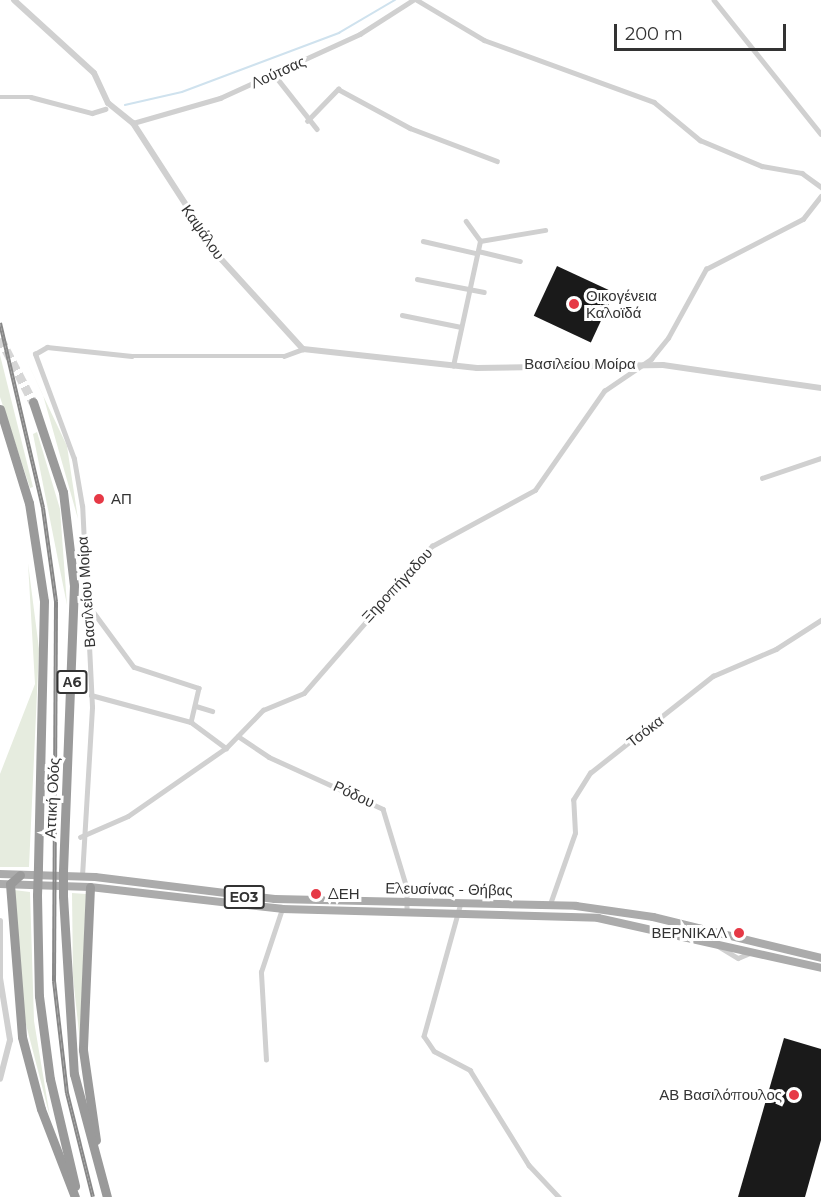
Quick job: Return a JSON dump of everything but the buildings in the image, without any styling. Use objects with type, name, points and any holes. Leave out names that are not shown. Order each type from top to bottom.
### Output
[{"type":"highway","name":"Αττική Οδός","points":[[33,402],[63,492],[74,585],[63,896],[74,1074],[96,1164],[107,1197]]},
{"type":"highway","name":"Αττική Οδός","points":[[0,409],[30,503],[44,601],[37,895],[39,996],[50,1079],[77,1197]]},
{"type":"highway","points":[[20,874],[5,884],[10,905],[27,1060],[77,1197]]},
{"type":"highway","points":[[90,887],[83,1050],[96,1164]]},
{"type":"highway","points":[[0,891],[10,905]]},
{"type":"main road","name":"Ελευσίνας - Θήβας","points":[[0,874],[82,876],[243,897],[550,904],[645,915],[821,958]]},
{"type":"main road","points":[[82,876],[90,887]]},
{"type":"main road","name":"Ελευσίνας - Θήβας","points":[[5,884],[90,887],[282,909],[460,912],[598,918],[711,941],[821,968]]},
{"type":"street","name":"Καψάλου","points":[[14,0],[84,62],[114,108],[133,123],[221,259],[303,349]]},
{"type":"street","name":"Λούτσας","points":[[133,123],[220,98],[360,34],[415,0]]},
{"type":"street","points":[[415,0],[484,40],[654,102],[695,138],[762,166],[802,173],[821,187]]},
{"type":"street","points":[[714,0],[821,134]]},
{"type":"street","points":[[273,74],[307,121],[317,129]]},
{"type":"street","points":[[307,121],[338,89],[401,124],[497,161]]},
{"type":"street","points":[[0,97],[31,97],[93,113],[105,109]]},
{"type":"street","name":"Ξηροπήγαδου","points":[[80,837],[128,816],[226,748],[263,710],[304,693],[432,546],[535,490],[604,391],[642,364],[668,338],[706,269],[803,219],[821,196]]},
{"type":"street","points":[[466,222],[480,241]]},
{"type":"street","points":[[480,241],[545,230]]},
{"type":"street","points":[[423,241],[520,261]]},
{"type":"street","points":[[453,366],[480,241]]},
{"type":"street","points":[[417,279],[484,292]]},
{"type":"street","points":[[402,315],[461,327]]},
{"type":"street","name":"Βασιλείου Μοίρα","points":[[82,876],[80,837],[91,754],[91,695],[78,471],[37,351],[284,356],[303,349],[453,366],[642,364],[821,387]]},
{"type":"street","points":[[762,478],[821,458]]},
{"type":"street","points":[[84,599],[131,665],[199,688],[191,722]]},
{"type":"street","name":"Τσόκα","points":[[550,904],[575,833],[573,800],[590,773],[713,676],[776,648],[821,620]]},
{"type":"street","points":[[91,695],[191,722],[226,748]]},
{"type":"street","points":[[196,706],[212,711]]},
{"type":"street","name":"Ρόδου","points":[[238,736],[269,757],[383,809],[408,902]]},
{"type":"street","points":[[407,911],[408,902]]},
{"type":"street","points":[[461,902],[424,1036],[434,1051],[470,1070],[529,1166],[559,1197]]},
{"type":"street","points":[[266,1060],[261,972],[282,909]]},
{"type":"street","points":[[0,921],[0,978],[10,1040],[0,1079]]},
{"type":"shaded area","points":[[0,355],[33,487],[30,488],[0,397]]},
{"type":"shaded area","points":[[43,396],[67,446],[78,519]]},
{"type":"shaded area","points":[[37,432],[60,509],[67,605],[33,434]]},
{"type":"shaded area","points":[[28,563],[39,649],[29,867],[0,867],[0,774],[35,684]]},
{"type":"shaded area","points":[[14,890],[30,892],[34,1021],[50,1117],[22,1009]]},
{"type":"shaded area","points":[[72,893],[86,894],[80,1042],[73,977]]},
{"type":"waterway","points":[[125,105],[182,92],[339,33],[395,0]]},
{"type":"tunnel","points":[[0,338],[33,402]]},
{"type":"railway","points":[[0,323],[43,508],[56,602],[54,981],[67,1093],[93,1197]]},
{"type":"place","name":"Οικογένεια Καλοϊδά","points":[[574,304]]},
{"type":"place","name":"ΑΠ","points":[[99,499]]},
{"type":"place","name":"ΔΕΗ","points":[[316,894]]},
{"type":"place","name":"ΒΕΡΝΙΚΑΛ","points":[[739,933]]},
{"type":"place","name":"ΑΒ Βασιλόπουλος","points":[[794,1095]]}]
